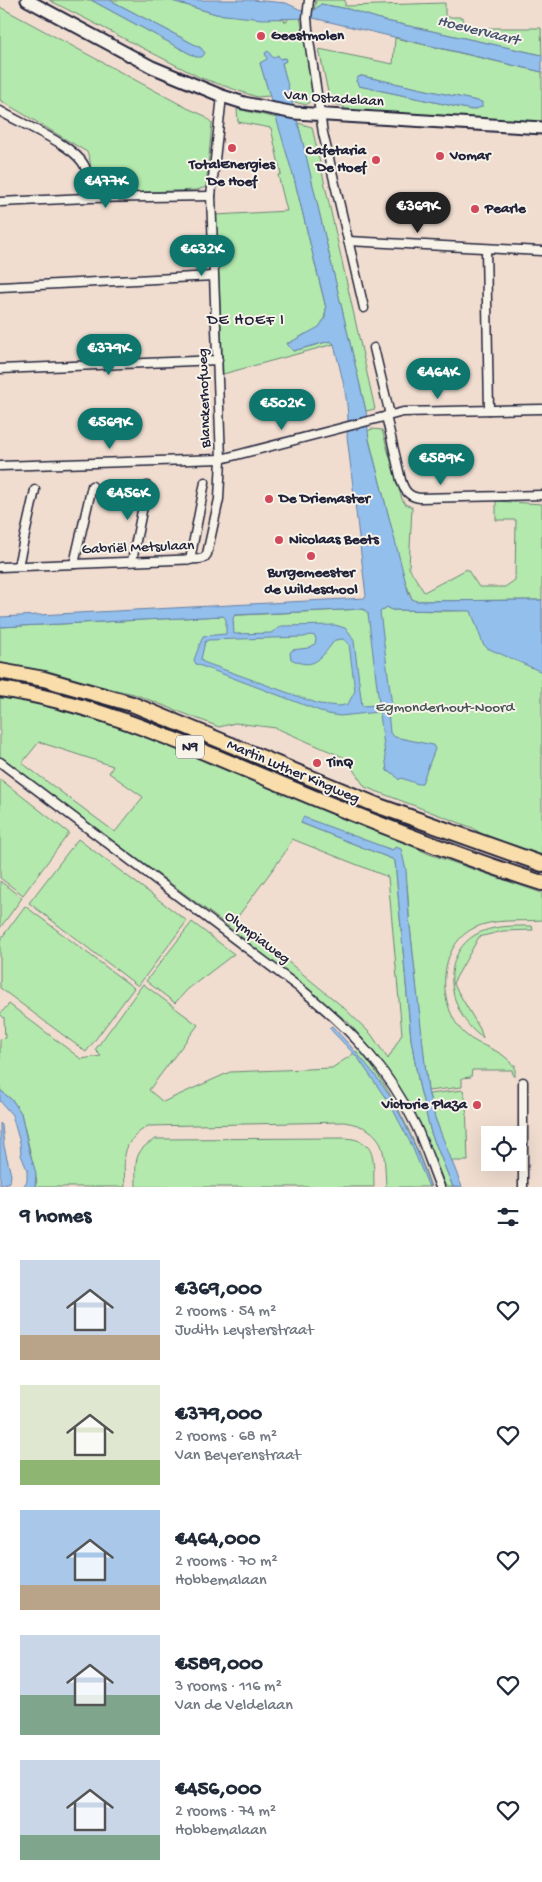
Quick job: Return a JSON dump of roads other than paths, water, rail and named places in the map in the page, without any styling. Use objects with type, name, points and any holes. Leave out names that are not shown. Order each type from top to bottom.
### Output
[{"type":"highway","name":"Martin Luther Kingweg","points":[[0,671],[44,678],[124,702],[232,744],[380,806],[542,864]]},
{"type":"highway","name":"Martin Luther Kingweg","points":[[0,689],[53,699],[127,721],[397,832],[542,883]]},
{"type":"highway","name":"N9","points":[[232,744],[261,747]]},
{"type":"highway","name":"N9","points":[[350,784],[380,806]]},
{"type":"street","name":"Van Ostadelaan","points":[[27,0],[152,68],[222,96],[274,110],[295,113],[542,128]]},
{"type":"street","points":[[310,0],[308,14],[309,40],[322,114],[323,133],[364,308]]},
{"type":"street","name":"Blanckerhofweg","points":[[222,96],[211,196],[222,459]]},
{"type":"street","points":[[0,111],[48,137],[79,157],[86,168],[87,198]]},
{"type":"street","points":[[0,202],[87,198],[211,196]]},
{"type":"street","points":[[348,241],[542,252]]},
{"type":"street","points":[[486,249],[489,410]]},
{"type":"street","points":[[0,287],[213,276]]},
{"type":"street","points":[[374,348],[401,480],[405,491],[409,495],[420,498],[542,496]]},
{"type":"street","points":[[0,370],[218,360]]},
{"type":"street","points":[[0,466],[222,459],[403,412],[542,408]]},
{"type":"street","name":"Gabriël Metsulaan","points":[[0,567],[202,559],[207,554],[219,499],[222,459]]},
{"type":"street","points":[[190,560],[205,482]]},
{"type":"street","points":[[74,564],[92,486]]},
{"type":"street","points":[[132,561],[147,486]]},
{"type":"street","points":[[18,566],[35,490]]},
{"type":"street","name":"Olympiaweg","points":[[0,762],[301,988],[342,1023],[374,1059],[403,1102],[419,1133],[440,1187]]},
{"type":"street","points":[[522,1187],[523,1082]]},
{"type":"water","points":[[91,0],[110,0],[201,48],[205,53],[202,57],[196,57]]},
{"type":"water","points":[[169,0],[253,0],[286,3],[301,10],[313,11],[321,4],[348,9],[386,21],[542,55],[542,72],[313,18],[262,19],[216,14]]},
{"type":"water","points":[[268,51],[273,58],[278,55],[280,59],[285,58],[286,61],[282,63],[303,143],[366,411],[369,440],[409,595],[416,601],[542,600],[542,672],[487,648],[483,644],[471,611],[392,610],[387,607],[380,612],[392,706],[388,710],[390,733],[395,737],[433,745],[435,749],[422,783],[418,784],[401,778],[399,780],[394,774],[387,771],[380,714],[378,712],[340,716],[328,714],[196,664],[194,660],[203,636],[226,634],[226,619],[223,616],[0,627],[0,617],[365,598],[366,596],[347,436],[348,412],[334,344],[330,341],[293,351],[287,344],[319,327],[325,318],[326,308],[295,182],[260,63],[267,59],[265,53]],"holes":[[[363,609],[368,613],[379,703],[377,705],[362,706],[354,641],[345,628],[335,625],[282,626],[271,633],[234,634],[233,618],[235,615]],[[315,636],[315,644],[308,648],[292,650],[290,653],[291,659],[299,663],[312,663],[322,656],[335,640],[343,639],[349,644],[355,691],[348,704],[340,706],[319,704],[203,662],[201,659],[205,642],[208,640],[304,637]]]},
{"type":"water","points":[[362,76],[482,102],[482,107],[472,110],[359,86],[356,81],[358,77]]},
{"type":"water","points":[[303,817],[392,850],[396,847],[401,849],[406,870],[409,917],[428,1091],[435,1118],[462,1187],[453,1187],[431,1133],[419,1085],[411,1039],[395,861],[301,823]]},
{"type":"water","points":[[332,1026],[367,1065],[390,1096],[414,1145],[430,1185],[429,1187],[411,1144],[391,1106],[358,1058],[329,1028]]},
{"type":"water","points":[[0,1090],[13,1101],[21,1113],[36,1173],[35,1187],[23,1187],[27,1181],[27,1170],[21,1155],[20,1143],[12,1115],[0,1101]]},
{"type":"water","points":[[0,1123],[2,1125],[4,1146],[11,1175],[10,1182],[0,1185]]},
{"type":"place","name":"Geestmolen","points":[[261,36]]},
{"type":"place","name":"TotalEnergies De Hoef","points":[[232,148]]},
{"type":"place","name":"Vomar","points":[[440,156]]},
{"type":"place","name":"Cafetaria De Hoef","points":[[376,160]]},
{"type":"place","name":"Pearle","points":[[475,209]]},
{"type":"place","name":"De Driemaster","points":[[269,499]]},
{"type":"place","name":"Nicolaas Beets","points":[[279,540]]},
{"type":"place","name":"Burgemeester de Wildeschool","points":[[311,556]]},
{"type":"place","name":"TinQ","points":[[317,763]]},
{"type":"place","name":"Victorie Plaza","points":[[477,1105]]},
{"type":"district","name":"DE HOEF I","points":[[246,321]]},
{"type":"water label","name":"Hoevervaart","points":[[478,32]]},
{"type":"park label","name":"Egmonderhout-Noord","points":[[445,708]]}]
